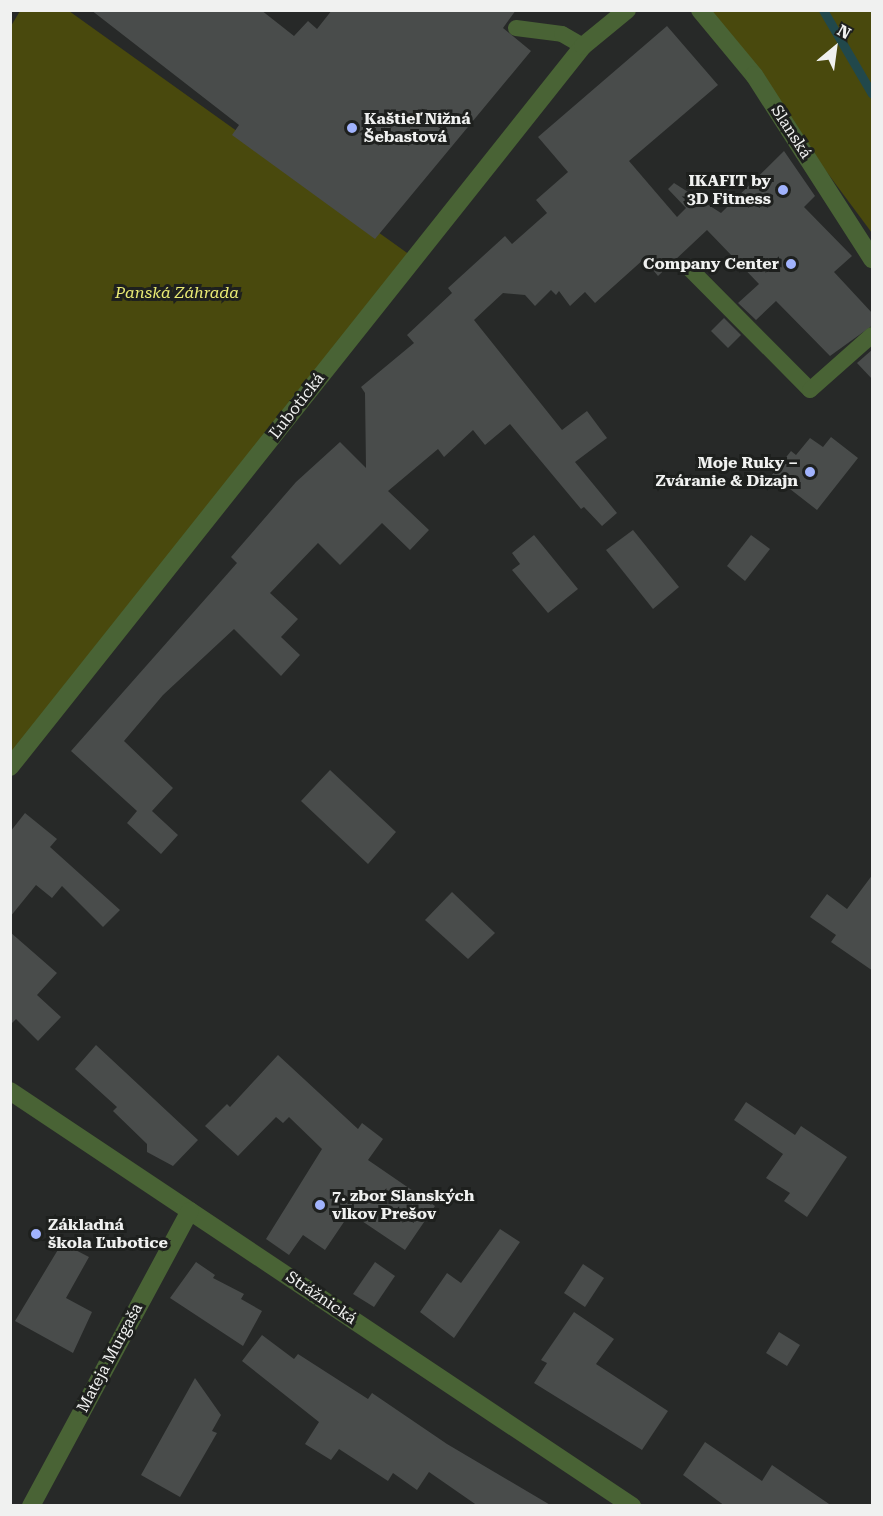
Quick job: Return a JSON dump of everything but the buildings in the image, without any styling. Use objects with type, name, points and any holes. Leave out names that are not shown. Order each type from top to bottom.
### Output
[{"type":"street","name":"Ľubotická","points":[[10,767],[583,46],[627,10]]},
{"type":"street","name":"Slanská","points":[[700,10],[754,75],[873,259]]},
{"type":"street","name":"Strážnická","points":[[10,1091],[632,1506]]},
{"type":"street","name":"Mateja Murgaša","points":[[31,1506],[190,1211]]},
{"type":"lane","points":[[516,28],[562,34],[583,46]]},
{"type":"lane","points":[[688,267],[810,390],[873,335]]},
{"type":"green space","name":"Panská Záhrada","points":[[20,11],[69,11],[417,260],[11,767],[11,26]]},
{"type":"green space","points":[[707,11],[872,11],[872,233]]},
{"type":"waterway","points":[[823,10],[872,94]]},
{"type":"place","name":"Kaštieľ Nižná Šebastová","points":[[352,128]]},
{"type":"place","name":"IKAFIT by 3D Fitness","points":[[783,190]]},
{"type":"place","name":"Company Center","points":[[791,264]]},
{"type":"place","name":"Moje Ruky – Zváranie & Dizajn","points":[[810,472]]},
{"type":"place","name":"7. zbor Slanských vlkov Prešov","points":[[320,1205]]},
{"type":"place","name":"Základná škola Ľubotice","points":[[36,1234]]}]
